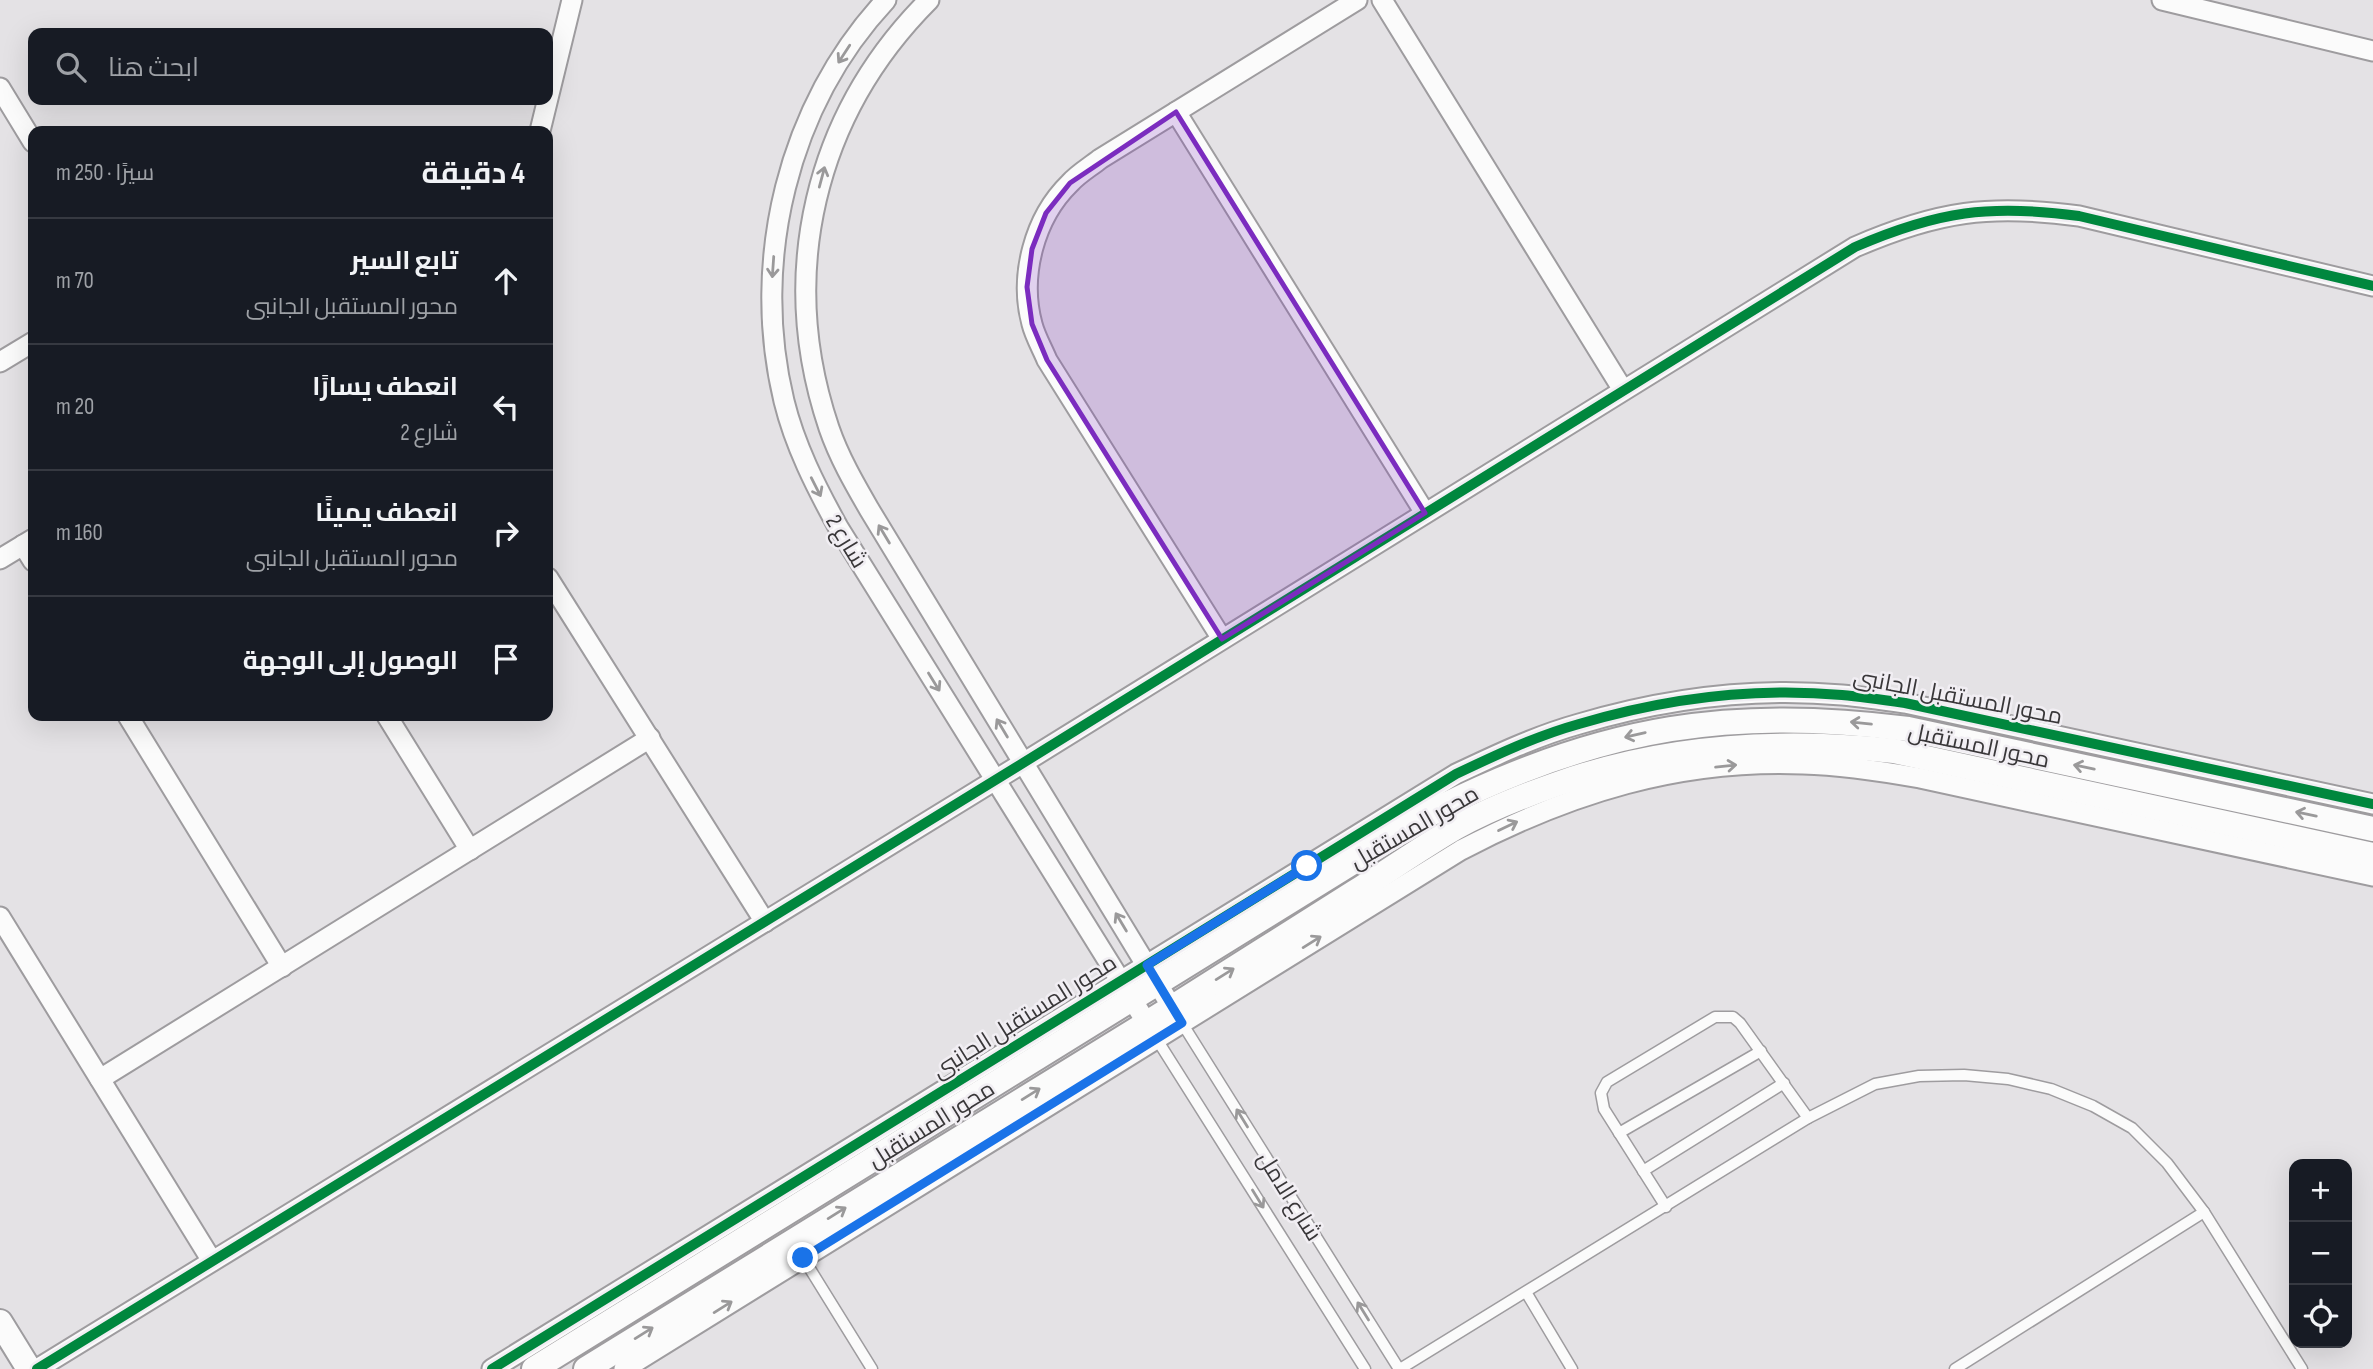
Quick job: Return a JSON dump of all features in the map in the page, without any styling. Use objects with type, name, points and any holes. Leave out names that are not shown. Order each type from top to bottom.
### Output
[{"type":"street","points":[[553,78],[572,0]]},
{"type":"street","name":"شارع 2","points":[[886,0],[848,47],[826,82],[793,160],[774,244],[771,286],[778,372],[793,430],[812,480],[838,527],[1152,1030]]},
{"type":"street","name":"شارع 2","points":[[929,0],[883,52],[859,89],[839,128],[823,170],[806,257],[805,301],[817,388],[847,471],[1177,1015]]},
{"type":"street","points":[[1222,639],[1047,360],[1032,324],[1027,287],[1032,249],[1046,213],[1070,183],[1100,159],[1357,0]]},
{"type":"street","points":[[1382,0],[1623,390]]},
{"type":"street","points":[[2162,0],[2373,51]]},
{"type":"street","points":[[0,88],[28,134]]},
{"type":"street","points":[[541,126],[546,105]]},
{"type":"street","points":[[1176,112],[1425,513]]},
{"type":"street","points":[[37,1369],[1855,247],[1908,225],[1941,216],[1987,210],[2032,210],[2079,216],[2373,286]]},
{"type":"street","points":[[0,362],[28,345]]},
{"type":"street","points":[[0,559],[28,549]]},
{"type":"street","points":[[553,587],[765,922]]},
{"type":"street","name":"محور المستقبل الجانبى","points":[[1152,974],[1456,774],[1516,746],[1578,724],[1642,708],[1707,698],[1774,693],[1840,695],[1905,703],[2373,804]]},
{"type":"street","name":"محور المستقبل","points":[[534,1369],[1152,974],[1446,805],[1493,781],[1593,745],[1696,724],[1802,719],[1855,722],[1908,729],[2373,828]]},
{"type":"street","points":[[131,721],[282,967]]},
{"type":"street","points":[[390,721],[470,850]]},
{"type":"street","points":[[100,1079],[650,738]]},
{"type":"street","name":"محور المستقبل","points":[[586,1369],[798,1249],[1177,1015],[1456,828],[1559,783],[1613,767],[1713,748],[1781,744],[1837,745],[1894,751],[2373,855]]},
{"type":"street","points":[[1177,1015],[1461,850],[1514,823],[1569,800],[1626,783],[1684,771],[1778,764],[1861,768],[1920,778],[2373,876]]},
{"type":"street","points":[[0,917],[212,1261]]},
{"type":"street","name":"محور المستقبل الجانبى","points":[[492,1369],[1126,990]]},
{"type":"street","points":[[624,1369],[798,1249]]},
{"type":"street","points":[[0,1322],[29,1369]]},
{"type":"lane","name":"شارع الامل","points":[[1177,1015],[1400,1369]]},
{"type":"lane","points":[[1666,1206],[1601,1100],[1606,1082],[1715,1017],[1733,1017],[1808,1118]]},
{"type":"lane","name":"شارع الامل","points":[[1152,1030],[1365,1369]]},
{"type":"lane","points":[[1619,1133],[1760,1051]]},
{"type":"lane","points":[[1400,1369],[1808,1118],[1875,1084],[1919,1076],[1964,1075],[2008,1079],[2040,1087],[2093,1106],[2132,1128],[2167,1163],[2204,1212],[2302,1369]]},
{"type":"lane","points":[[1643,1171],[1784,1083]]},
{"type":"lane","points":[[1955,1369],[2204,1212]]},
{"type":"lane","points":[[798,1249],[872,1369]]},
{"type":"lane","points":[[1526,1292],[1572,1369]]},
{"type":"highlighted area","points":[[1176,112],[1425,513],[1222,639],[1047,360],[1032,324],[1027,287],[1032,249],[1046,213],[1070,183]]},
{"type":"cycle path","points":[[37,1369],[1023,763],[1855,247],[1912,225],[1939,218],[1991,211],[2047,212],[2079,216],[2373,286]]},
{"type":"cycle path","points":[[492,1369],[1456,774],[1532,740],[1579,724],[1643,708],[1709,697],[1776,693],[1842,695],[1905,703],[2373,804]]},
{"type":"route","points":[[803,1258],[1182,1023],[1147,965],[1307,866]]}]
